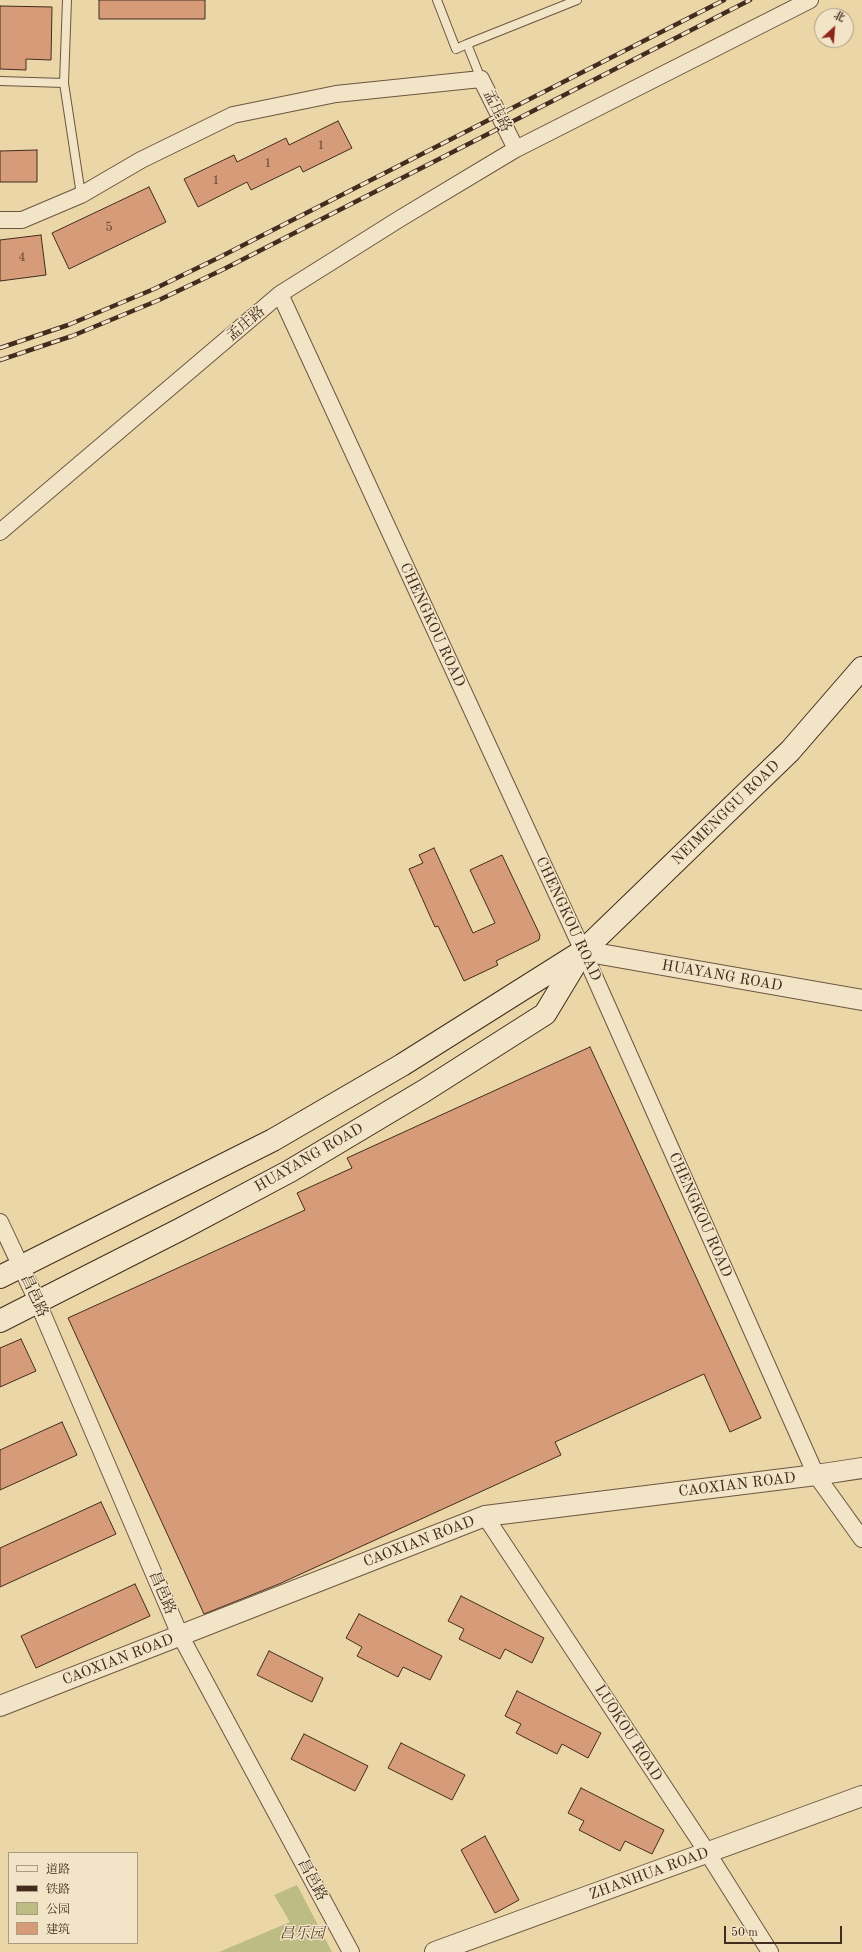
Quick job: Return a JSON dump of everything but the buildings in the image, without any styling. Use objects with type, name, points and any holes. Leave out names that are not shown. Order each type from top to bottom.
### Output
[{"type":"main road","name":"NEIMENGGU ROAD","points":[[583,951],[790,751],[862,668]]},
{"type":"main road","points":[[0,1277],[272,1140],[402,1065],[583,951]]},
{"type":"main road","name":"HUAYANG ROAD","points":[[0,1320],[38,1303],[181,1230],[290,1171],[424,1091],[545,1014],[583,951]]},
{"type":"street","name":"孟庄路","points":[[0,532],[280,294],[401,218],[516,149],[810,0]]},
{"type":"street","name":"孟庄路","points":[[0,220],[22,220],[81,195],[141,160],[233,115],[336,94],[481,79],[516,149]]},
{"type":"street","name":"CHENGKOU ROAD","points":[[280,294],[583,951],[816,1475],[862,1539]]},
{"type":"street","name":"HUAYANG ROAD","points":[[583,951],[862,1000]]},
{"type":"street","name":"昌邑路","points":[[0,1222],[38,1303],[180,1635],[351,1952]]},
{"type":"street","name":"CAOXIAN ROAD","points":[[0,1706],[485,1516],[862,1468]]},
{"type":"street","name":"LUOKOU ROAD","points":[[485,1516],[707,1852],[770,1952]]},
{"type":"street","name":"ZHANHUA ROAD","points":[[435,1952],[862,1796]]},
{"type":"lane","points":[[67,0],[64,83],[81,195]]},
{"type":"lane","points":[[437,0],[456,49],[577,0]]},
{"type":"lane","points":[[467,44],[481,79]]},
{"type":"lane","points":[[0,81],[64,83]]},
{"type":"green space","name":"昌乐园","points":[[297,1885],[332,1952],[219,1952],[290,1922],[274,1895]]},
{"type":"railway","points":[[0,348],[68,325],[154,289],[218,258],[724,0]]},
{"type":"railway","points":[[0,360],[72,336],[159,300],[224,269],[750,0]]}]
